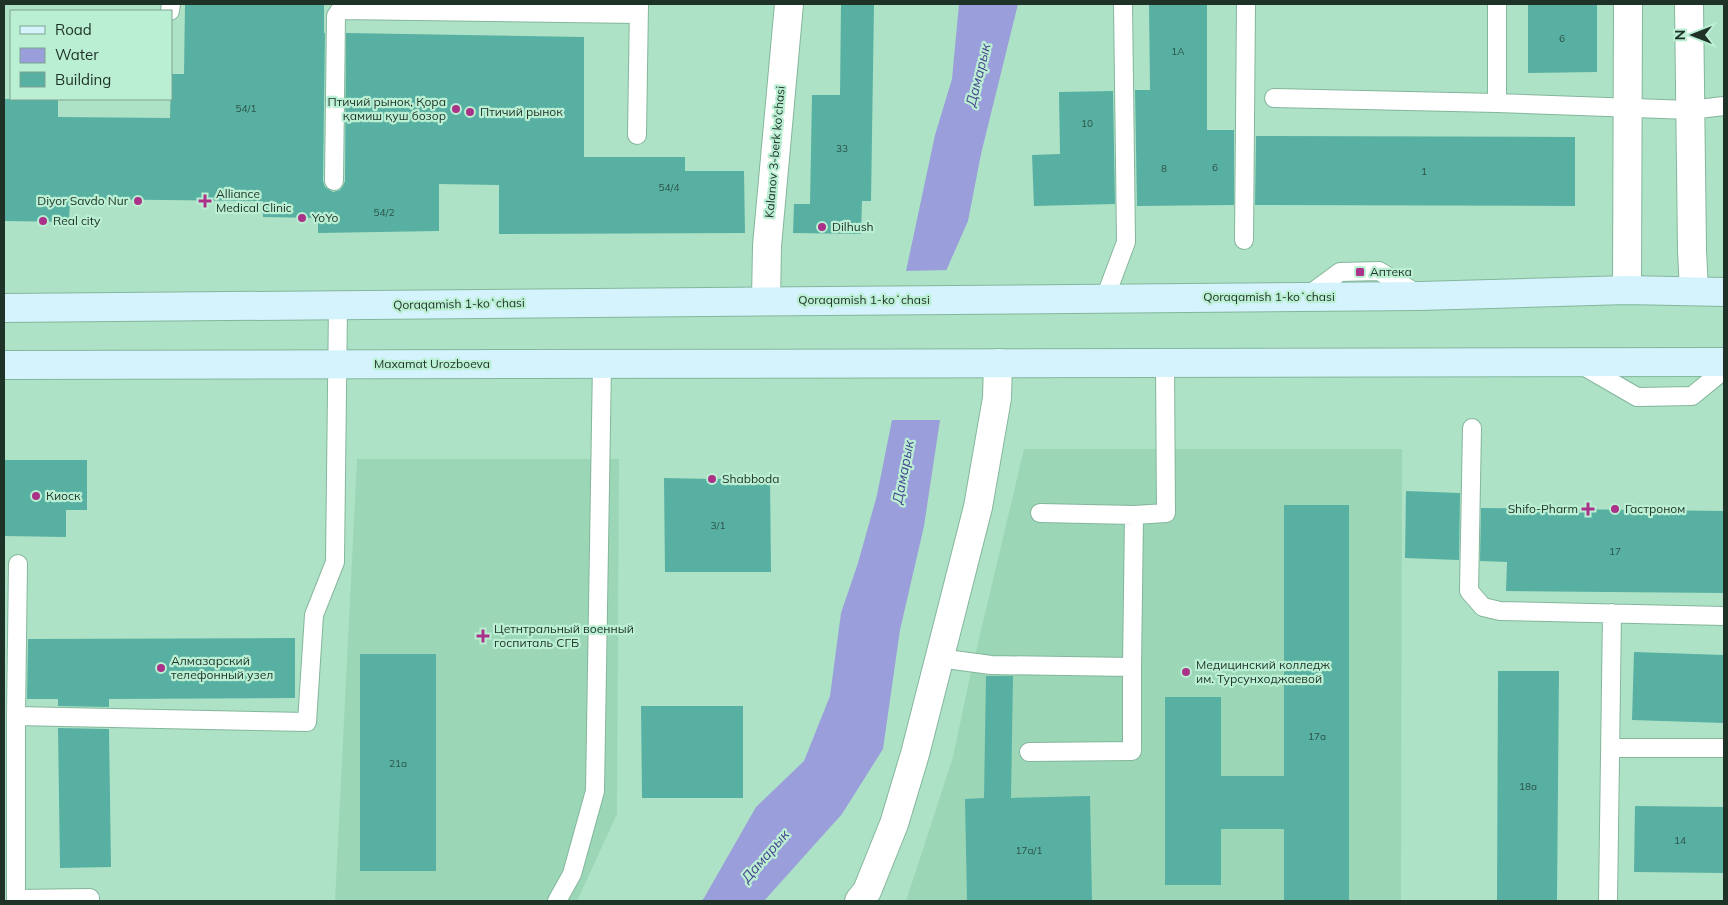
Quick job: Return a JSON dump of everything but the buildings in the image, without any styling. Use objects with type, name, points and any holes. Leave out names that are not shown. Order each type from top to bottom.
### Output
[{"type":"main road","name":"Qoraqamish 1-koʻchasi","points":[[4,308],[1420,296],[1627,290],[1724,292]]},
{"type":"main road","points":[[991,363],[1724,362]]},
{"type":"main road","name":"Maxamat Urozboeva","points":[[4,364],[991,363]]},
{"type":"street","name":"Kalanov 3-berk ko'chasi","points":[[766,301],[767,246],[789,4]]},
{"type":"street","points":[[1627,290],[1628,4]]},
{"type":"street","points":[[1689,4],[1694,291]]},
{"type":"street","points":[[859,901],[866,891],[894,824],[915,754],[978,507],[997,398],[991,363]]},
{"type":"lane","points":[[1105,298],[1126,242],[1123,4]]},
{"type":"lane","points":[[1244,240],[1246,4]]},
{"type":"lane","points":[[1496,103],[1497,4]]},
{"type":"lane","points":[[334,181],[336,16],[340,10],[639,9],[638,135]]},
{"type":"lane","points":[[1274,98],[1690,110],[1724,106]]},
{"type":"lane","points":[[16,716],[307,722],[314,615],[335,562],[338,305]]},
{"type":"lane","points":[[1577,362],[1637,398],[1692,396],[1724,370]]},
{"type":"lane","points":[[1040,513],[1166,513],[1164,363]]},
{"type":"lane","points":[[557,901],[572,874],[595,791],[602,364]]},
{"type":"lane","points":[[1472,428],[1469,591],[1483,607],[1500,611],[1724,616]]},
{"type":"lane","points":[[1029,752],[1132,752],[1134,514]]},
{"type":"lane","points":[[18,564],[16,899],[90,898],[90,901]]},
{"type":"lane","points":[[1608,901],[1612,613]]},
{"type":"lane","points":[[939,658],[991,665],[1132,667]]},
{"type":"lane","points":[[1611,748],[1724,748]]},
{"type":"shaded area","name":"Медицинский колледж им. Турсунходжаевой","points":[[1024,449],[1402,449],[1401,901],[906,901],[953,757]]},
{"type":"shaded area","name":"Цетнтральный военный госпиталь СГБ","points":[[357,459],[619,459],[617,814],[577,901],[335,901]]},
{"type":"water","name":"Дамарык","points":[[959,4],[1018,4],[981,154],[968,221],[946,271],[940,420],[924,526],[900,630],[883,749],[842,814],[764,901],[701,901],[756,807],[804,761],[830,696],[841,613],[858,563],[877,495],[892,420],[906,271],[935,135],[952,79]]},
{"type":"pier","points":[[949,270],[942,420],[889,420],[904,271]]},
{"type":"place","name":"Птичий рынок, Қора қамиш қуш бозор","points":[[456,109]]},
{"type":"place","name":"Птичий рынок","points":[[470,112]]},
{"type":"place","name":"Diyor Savdo Nur","points":[[138,201]]},
{"type":"place","name":"Alliance Medical Clinic","points":[[205,201]]},
{"type":"place","name":"YoYo","points":[[302,218]]},
{"type":"place","name":"Real city","points":[[43,221]]},
{"type":"place","name":"Dilhush","points":[[822,227]]},
{"type":"place","name":"Аптека","points":[[1360,272]]},
{"type":"place","name":"Shabboda","points":[[712,479]]},
{"type":"place","name":"Киоск","points":[[36,496]]},
{"type":"place","name":"Shifo-Pharm","points":[[1588,509]]},
{"type":"place","name":"Гастроном","points":[[1615,509]]},
{"type":"place","name":"Цетнтральный военный госпиталь СГБ","points":[[483,636]]},
{"type":"place","name":"Алмазарский телефонный узел","points":[[161,668]]},
{"type":"place","name":"Медицинский колледж им. Турсунходжаевой","points":[[1186,672]]}]
